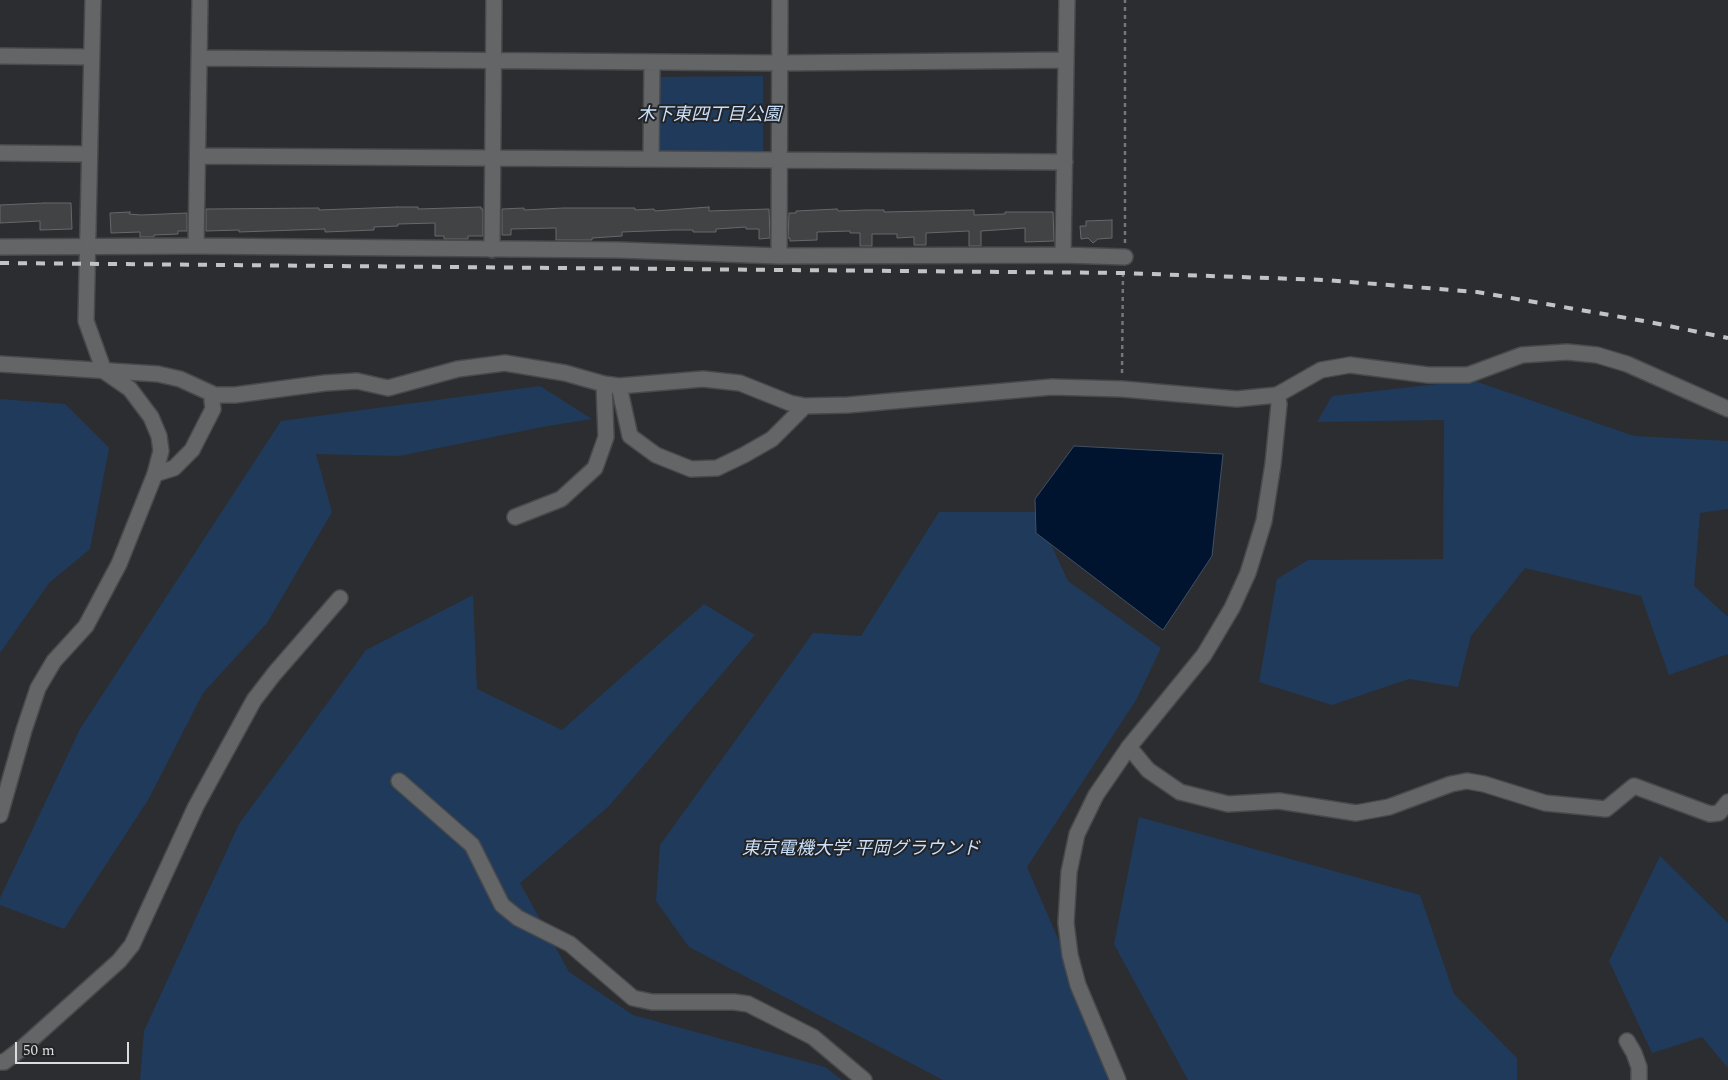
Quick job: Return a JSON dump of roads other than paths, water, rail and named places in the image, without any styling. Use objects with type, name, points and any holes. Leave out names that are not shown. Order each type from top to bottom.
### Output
[{"type":"street","points":[[0,815],[38,688],[54,661],[86,626],[119,564],[155,474],[161,451],[160,436],[151,416],[130,389],[104,372],[86,321],[93,0]]},
{"type":"street","points":[[196,246],[200,0]]},
{"type":"street","points":[[492,250],[494,0]]},
{"type":"street","points":[[779,256],[780,0]]},
{"type":"street","points":[[1063,255],[1067,0]]},
{"type":"street","points":[[0,56],[91,57]]},
{"type":"street","points":[[199,58],[652,63],[1066,60]]},
{"type":"street","points":[[651,159],[652,63]]},
{"type":"street","points":[[0,153],[89,154]]},
{"type":"street","points":[[198,156],[1065,162]]},
{"type":"street","points":[[0,247],[196,246],[619,250],[779,256],[1063,255],[1125,257]]},
{"type":"street","points":[[0,364],[158,374],[180,379],[215,394],[234,395],[326,382],[357,381],[388,388],[458,369],[505,363],[565,373],[611,385],[703,378],[740,383],[790,403],[805,406],[848,405],[1052,387],[1122,389],[1237,400],[1277,395],[1321,370],[1350,365],[1428,375],[1468,375],[1522,356],[1567,352],[1597,355],[1627,364],[1728,409]]},
{"type":"street","points":[[611,385],[630,436],[656,455],[692,469],[717,468],[744,455],[772,439],[805,406]]},
{"type":"street","points":[[515,517],[561,500],[595,468],[606,438],[611,385]]},
{"type":"street","points":[[155,474],[174,468],[192,450],[213,409],[212,400],[215,394]]},
{"type":"street","points":[[1118,1080],[1078,985],[1070,955],[1066,923],[1069,872],[1077,834],[1096,795],[1129,747],[1204,655],[1232,608],[1248,573],[1264,521],[1274,456],[1279,404],[1277,395]]},
{"type":"street","points":[[0,1062],[4,1062],[22,1049],[119,962],[132,945],[196,806],[254,700],[340,598]]},
{"type":"street","points":[[1129,747],[1148,770],[1180,792],[1228,804],[1279,801],[1356,813],[1389,807],[1451,784],[1467,781],[1484,784],[1545,803],[1606,809],[1634,786],[1710,814],[1719,814],[1728,802]]},
{"type":"street","points":[[399,781],[472,845],[502,905],[518,918],[570,944],[634,998],[652,1002],[734,1002],[748,1004],[814,1037],[864,1080]]},
{"type":"street","points":[[1627,1041],[1639,1067],[1639,1080]]},
{"type":"railway","points":[[0,263],[1123,273],[1325,280],[1477,292],[1644,321],[1728,338]]},
{"type":"park label","name":"木下東四丁目公園","points":[[709,116]]},
{"type":"park label","name":"東京電機大学 平岡グラウンド","points":[[861,850]]}]
